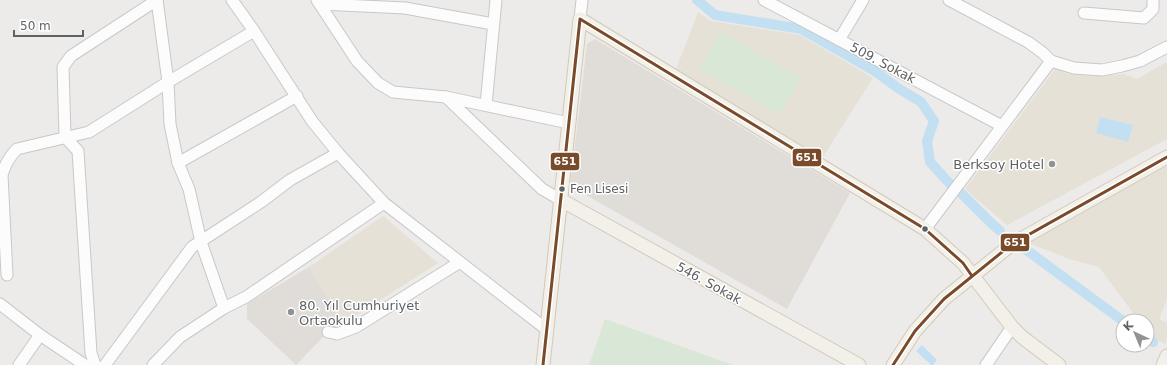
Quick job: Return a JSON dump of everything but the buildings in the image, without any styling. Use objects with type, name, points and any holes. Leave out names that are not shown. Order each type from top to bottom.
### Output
[{"type":"main road","points":[[543,365],[580,19],[925,229],[963,263],[1012,327],[1022,337],[1059,365]]},
{"type":"main road","points":[[893,365],[916,331],[944,299],[1012,244],[1167,157]]},
{"type":"main road","name":"546. Sokak","points":[[560,200],[859,365]]},
{"type":"main road","points":[[1163,365],[1167,356]]},
{"type":"street","points":[[95,365],[91,353],[78,151],[66,137],[63,67],[71,56],[157,0],[168,82],[170,124],[178,163],[190,189],[201,242],[224,308]]},
{"type":"street","points":[[232,0],[297,96],[312,121],[338,153],[384,203],[546,329]]},
{"type":"street","points":[[486,105],[496,0]]},
{"type":"street","points":[[580,19],[582,0]]},
{"type":"street","name":"509. Sokak","points":[[764,0],[1002,126]]},
{"type":"street","points":[[839,40],[862,0]]},
{"type":"street","points":[[949,0],[1028,42],[1051,61],[1074,68],[1102,70],[1122,66],[1140,61],[1167,47]]},
{"type":"street","points":[[1084,13],[1144,18],[1153,9],[1153,0]]},
{"type":"street","points":[[318,2],[405,8],[493,24]]},
{"type":"street","points":[[318,2],[357,61],[378,83],[393,92],[446,97],[569,123]]},
{"type":"street","points":[[7,275],[2,175],[5,163],[11,154],[17,149],[90,132],[168,82],[254,32]]},
{"type":"street","points":[[925,229],[1051,61]]},
{"type":"street","points":[[178,163],[297,96]]},
{"type":"street","points":[[446,97],[542,189],[560,200]]},
{"type":"street","points":[[105,365],[192,247],[260,202],[290,180],[338,153]]},
{"type":"street","points":[[152,365],[180,337],[224,308],[246,297],[384,203]]},
{"type":"street","points":[[328,332],[337,334],[356,327],[460,262]]},
{"type":"street","points":[[0,304],[85,365]]},
{"type":"street","points":[[986,365],[1012,327]]},
{"type":"street","points":[[19,365],[40,334]]},
{"type":"shaded area","points":[[698,12],[711,21],[800,35],[873,78],[823,157],[676,69]]},
{"type":"shaded area","points":[[595,39],[850,193],[787,309],[570,186],[587,44]]},
{"type":"shaded area","name":"Berksoy Hotel","points":[[1167,62],[1167,139],[1007,225],[965,189],[1055,69],[1069,74],[1091,76],[1124,74],[1137,79]]},
{"type":"shaded area","points":[[1167,165],[1167,299],[1159,319],[1167,323],[1167,338],[1165,344],[1155,339],[1155,313],[1133,313],[1099,267],[1069,259],[1026,242]]},
{"type":"shaded area","points":[[383,216],[438,263],[343,324],[309,267]]},
{"type":"shaded area","name":"80. Yıl Cumhuriyet Ortaokulu","points":[[309,267],[343,324],[328,332],[296,365],[247,319],[247,304]]},
{"type":"green space","points":[[720,32],[801,78],[780,114],[699,69]]},
{"type":"green space","points":[[605,319],[733,365],[589,365]]},
{"type":"water","points":[[1100,117],[1133,125],[1128,142],[1096,133]]},
{"type":"water","points":[[922,345],[937,360],[933,365],[931,365],[916,351]]},
{"type":"waterway","points":[[697,0],[715,15],[801,29],[876,72],[921,102],[934,121],[927,141],[930,162],[951,185]]},
{"type":"waterway","points":[[962,194],[1000,231]]},
{"type":"waterway","points":[[1021,246],[1115,315]]},
{"type":"transit line","name":"651","points":[[543,365],[580,19],[925,229],[963,263],[972,276]]},
{"type":"transit line","name":"651","points":[[893,365],[915,331],[944,299],[1012,244],[1167,157]]},
{"type":"place","name":"Berksoy Hotel","points":[[1052,164]]},
{"type":"place","name":"Fen Lisesi","points":[[562,189]]},
{"type":"place","name":"80. Yıl Cumhuriyet Ortaokulu","points":[[291,312]]}]
